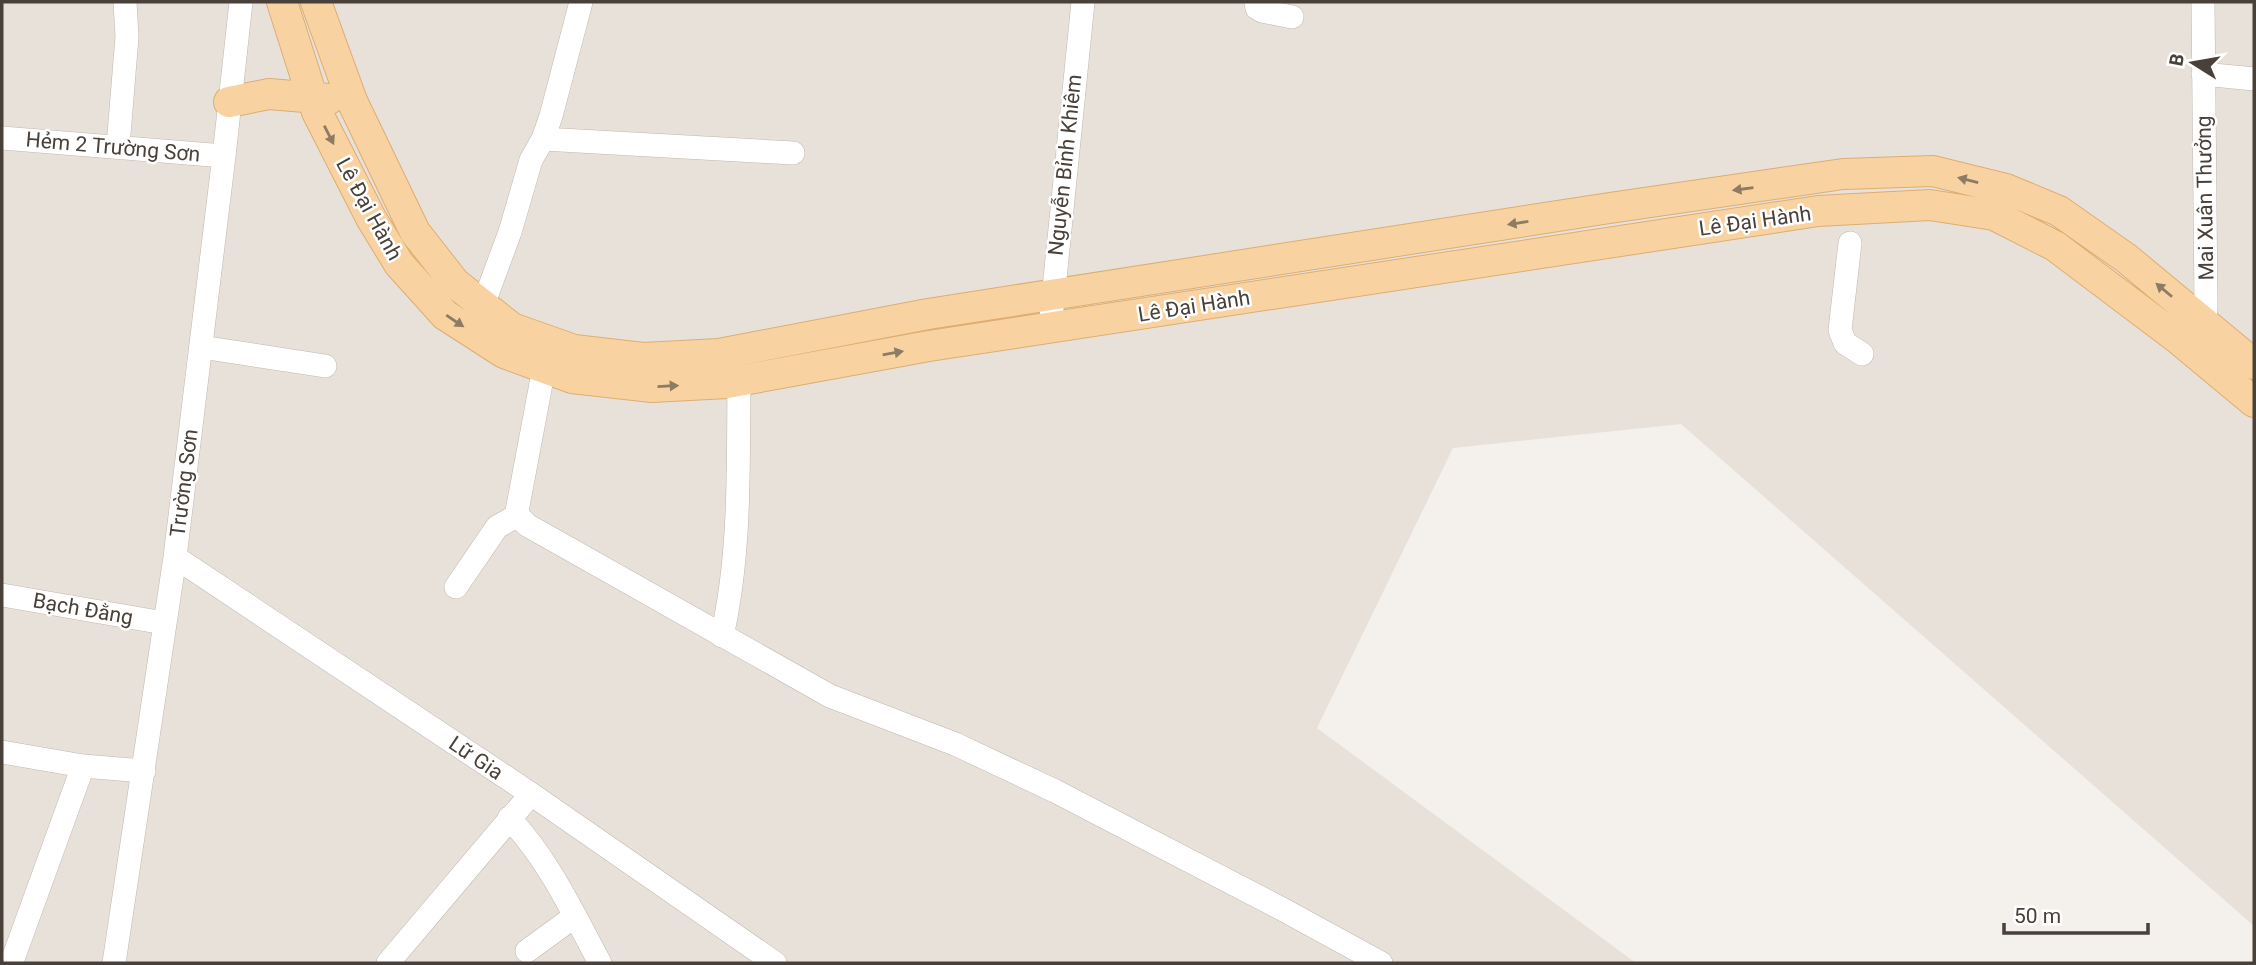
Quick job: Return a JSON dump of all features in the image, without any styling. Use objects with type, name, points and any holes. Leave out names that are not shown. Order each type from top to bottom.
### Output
[{"type":"main road","name":"Lê Đại Hành","points":[[282,2],[317,112],[371,218],[399,264],[445,315],[503,353],[572,379],[652,387],[739,381],[929,346],[1818,211],[1930,205],[1994,215],[2055,246],[2195,334],[2254,365]]},
{"type":"main road","name":"Lê Đại Hành","points":[[316,2],[351,99],[415,232],[455,283],[512,328],[574,350],[643,358],[719,354],[929,314],[1843,174],[1933,171],[2006,189],[2059,211],[2126,258],[2254,401]]},
{"type":"main road","points":[[229,102],[269,94],[313,99],[351,99]]},
{"type":"street","points":[[118,146],[127,37],[125,2]]},
{"type":"street","name":"Trường Sơn","points":[[117,962],[175,556],[241,2]]},
{"type":"street","points":[[483,305],[510,232],[528,169],[551,116],[581,2]]},
{"type":"street","name":"Nguyễn Bỉnh Khiêm","points":[[1050,328],[1083,2]]},
{"type":"street","points":[[1256,2],[1257,8],[1262,11],[1292,17]]},
{"type":"street","name":"Mai Xuân Thưởng","points":[[2195,334],[2203,2]]},
{"type":"street","points":[[2203,74],[2254,79]]},
{"type":"street","name":"Hẻm 2 Trường Sơn","points":[[2,138],[224,156]]},
{"type":"street","points":[[543,139],[793,153]]},
{"type":"street","points":[[1850,243],[1840,330],[1845,343],[1862,354]]},
{"type":"street","points":[[201,346],[325,366]]},
{"type":"street","points":[[544,368],[517,511],[527,525],[830,696],[955,744],[1055,791],[1381,963]]},
{"type":"street","points":[[722,636],[731,596],[738,502],[739,381]]},
{"type":"street","points":[[456,587],[497,527],[511,519],[520,518]]},
{"type":"street","name":"Lữ Gia","points":[[175,556],[531,794],[775,963]]},
{"type":"street","name":"Bạch Đằng","points":[[2,595],[164,623]]},
{"type":"street","points":[[2,752],[83,766],[144,771]]},
{"type":"street","points":[[14,956],[83,766]]},
{"type":"street","points":[[388,963],[531,794]]},
{"type":"street","points":[[509,818],[539,853],[600,963]]},
{"type":"street","points":[[527,951],[575,916]]},
{"type":"shaded area","points":[[2,2],[2254,2],[2254,926],[1681,424],[1453,448],[1317,728],[1636,963],[2,963]]}]
